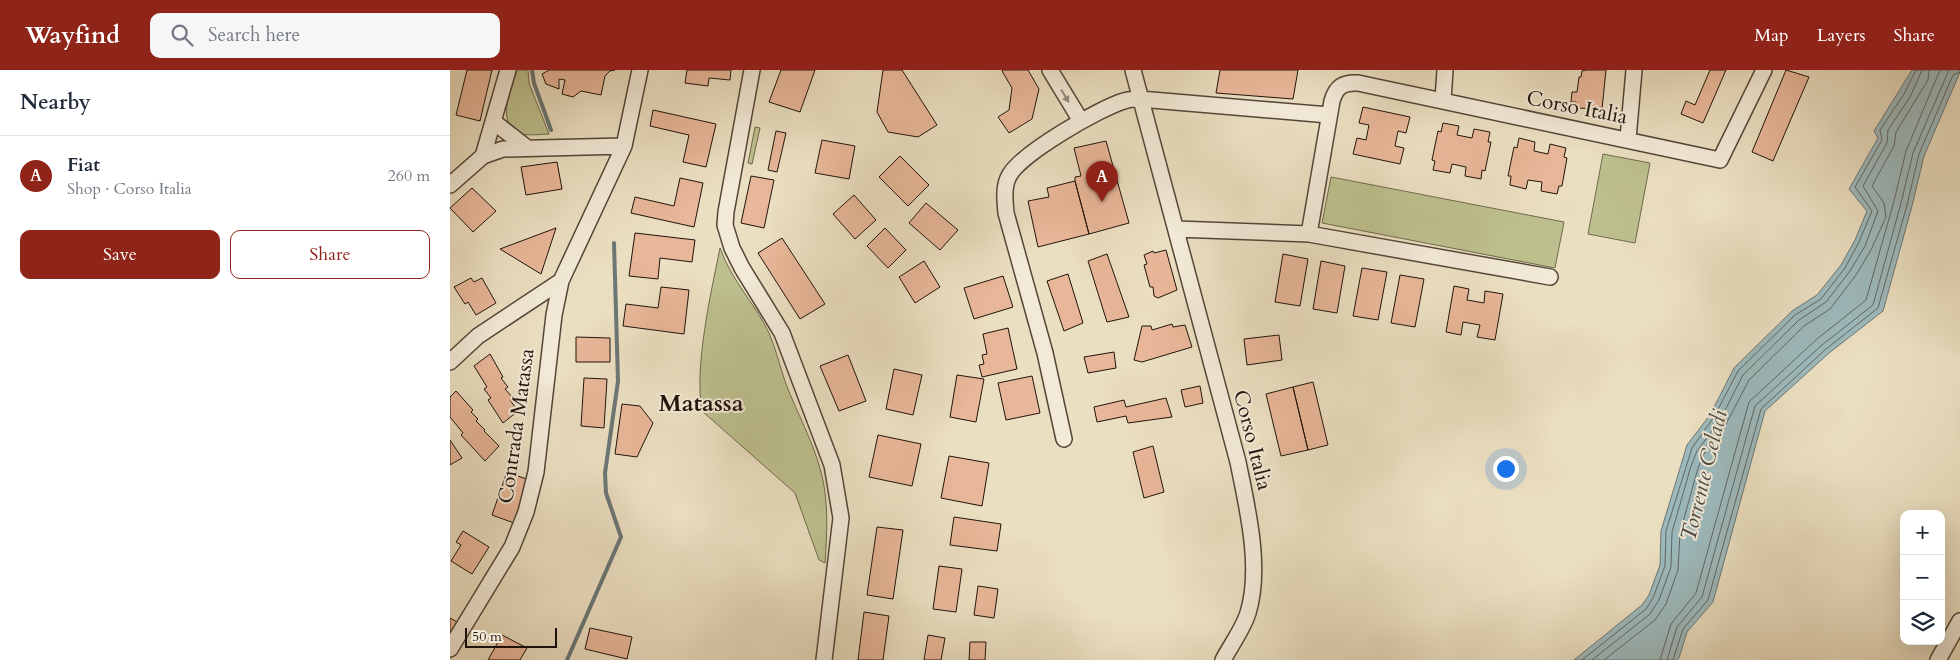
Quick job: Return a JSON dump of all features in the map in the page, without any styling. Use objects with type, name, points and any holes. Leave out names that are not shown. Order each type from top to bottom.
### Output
[{"type":"street","points":[[483,156],[508,70]]},
{"type":"street","name":"Contrada Matassa","points":[[450,649],[512,547],[526,512],[536,472],[554,315],[562,281],[624,146],[640,70]]},
{"type":"street","points":[[752,70],[725,225],[742,268],[782,333],[832,465],[840,518],[824,660]]},
{"type":"street","points":[[1050,70],[1082,121]]},
{"type":"street","name":"Corso Italia","points":[[1133,70],[1238,462],[1248,512],[1254,572],[1248,613],[1223,660]]},
{"type":"street","points":[[1443,100],[1445,70]]},
{"type":"street","points":[[1628,139],[1634,70]]},
{"type":"street","name":"Corso Italia","points":[[1309,234],[1329,115],[1335,91],[1343,84],[1350,82],[1443,100],[1720,160],[1764,70]]},
{"type":"street","points":[[1064,438],[1045,353],[1006,213],[1004,193],[1009,176],[1017,165],[1082,121],[1124,101],[1140,99],[1329,115]]},
{"type":"street","points":[[494,122],[526,147]]},
{"type":"street","points":[[450,185],[483,156],[503,149],[624,146]]},
{"type":"street","points":[[1176,229],[1309,234],[1550,277]]},
{"type":"street","points":[[450,362],[478,336],[562,281]]},
{"type":"street","points":[[1938,660],[1960,620]]},
{"type":"green space","points":[[517,70],[528,70],[529,83],[549,134],[520,134],[511,127],[507,120],[507,103]]},
{"type":"green space","points":[[755,127],[760,128],[752,164],[748,163]]},
{"type":"green space","points":[[1603,154],[1650,163],[1635,243],[1588,234]]},
{"type":"green space","points":[[1331,177],[1564,222],[1555,268],[1322,223]]},
{"type":"green space","points":[[720,248],[731,272],[769,333],[786,384],[818,461],[824,483],[826,506],[825,563],[819,560],[795,493],[702,411],[700,373],[702,352],[708,307]]},
{"type":"water","name":"Torrente Celadi","points":[[1912,70],[1960,70],[1960,72],[1924,156],[1883,311],[1829,353],[1765,411],[1713,602],[1687,632],[1679,658],[1677,660],[1574,660],[1642,605],[1649,595],[1660,565],[1661,531],[1687,445],[1710,415],[1734,368],[1792,311],[1817,295],[1841,265],[1855,240],[1867,211],[1849,189],[1878,138],[1874,131]]},
{"type":"building","points":[[467,70],[492,70],[480,121],[456,115]]},
{"type":"building","points":[[549,70],[615,70],[610,71],[605,76],[601,95],[581,91],[573,97],[562,94],[565,80],[559,79],[559,89],[546,84],[542,74]]},
{"type":"building","points":[[687,70],[731,70],[730,80],[709,78],[708,86],[685,83]]},
{"type":"building","points":[[781,70],[815,70],[800,112],[769,102]]},
{"type":"building","points":[[883,70],[902,70],[937,125],[918,137],[888,132],[877,112]]},
{"type":"building","points":[[1003,70],[1028,70],[1039,89],[1032,119],[1009,133],[998,117],[1009,110],[1012,88]]},
{"type":"building","points":[[1220,70],[1298,70],[1293,99],[1216,93]]},
{"type":"building","points":[[1606,70],[1602,109],[1576,108],[1576,102],[1571,102],[1572,92],[1577,92],[1579,77],[1581,77],[1582,71]]},
{"type":"building","points":[[1710,70],[1726,70],[1703,123],[1681,114],[1686,101],[1695,105]]},
{"type":"building","points":[[1786,70],[1809,77],[1773,161],[1752,152]]},
{"type":"building","points":[[1363,107],[1410,117],[1406,133],[1398,131],[1395,146],[1404,148],[1400,164],[1353,154],[1357,138],[1366,140],[1369,125],[1359,123]]},
{"type":"building","points":[[653,110],[716,124],[706,167],[683,162],[689,135],[650,126]]},
{"type":"building","points":[[1443,123],[1459,126],[1457,135],[1472,138],[1474,129],[1490,132],[1488,142],[1491,142],[1485,171],[1482,170],[1481,179],[1465,176],[1466,167],[1452,164],[1450,173],[1433,170],[1435,161],[1432,160],[1438,131],[1441,132]]},
{"type":"building","points":[[776,131],[786,133],[777,172],[768,170]]},
{"type":"building","points":[[1519,138],[1535,142],[1534,151],[1548,154],[1550,144],[1566,148],[1564,157],[1567,158],[1562,186],[1559,186],[1557,194],[1541,191],[1542,182],[1528,180],[1526,189],[1510,185],[1511,176],[1508,176],[1514,147],[1517,148]]},
{"type":"building","points":[[822,140],[855,146],[849,179],[815,173]]},
{"type":"building","points":[[1106,141],[1129,223],[1089,234],[1075,181],[1075,177],[1081,176],[1074,148]]},
{"type":"building","points":[[900,156],[929,185],[908,206],[879,177]]},
{"type":"building","points":[[557,162],[562,189],[526,195],[521,167]]},
{"type":"building","points":[[751,176],[774,180],[764,228],[741,223]]},
{"type":"building","points":[[680,178],[703,183],[694,227],[631,213],[635,197],[674,206]]},
{"type":"building","points":[[1075,181],[1089,234],[1038,247],[1028,201],[1049,197],[1047,188]]},
{"type":"building","points":[[472,188],[496,211],[473,232],[450,208]]},
{"type":"building","points":[[854,195],[876,220],[855,239],[833,214]]},
{"type":"building","points":[[926,203],[958,230],[940,250],[909,223]]},
{"type":"building","points":[[556,228],[541,274],[500,249]]},
{"type":"building","points":[[885,228],[906,250],[888,268],[867,246]]},
{"type":"building","points":[[635,233],[695,240],[692,262],[660,258],[658,279],[629,276]]},
{"type":"building","points":[[782,238],[825,304],[800,319],[758,253]]},
{"type":"building","points":[[1166,250],[1177,290],[1158,298],[1154,296],[1153,287],[1150,287],[1144,265],[1147,264],[1144,255],[1153,251],[1154,253]]},
{"type":"building","points":[[1107,254],[1129,317],[1107,322],[1088,261]]},
{"type":"building","points":[[1283,254],[1308,259],[1300,306],[1275,302]]},
{"type":"building","points":[[924,261],[940,287],[915,303],[899,277]]},
{"type":"building","points":[[1321,261],[1345,266],[1337,313],[1313,309]]},
{"type":"building","points":[[1362,268],[1387,272],[1378,320],[1353,316]]},
{"type":"building","points":[[1068,274],[1083,323],[1064,331],[1047,281]]},
{"type":"building","points":[[1400,275],[1424,279],[1415,327],[1391,323]]},
{"type":"building","points":[[1003,276],[1013,307],[974,319],[964,288]]},
{"type":"building","points":[[471,278],[474,282],[482,278],[496,303],[476,315],[468,302],[465,304],[454,287]]},
{"type":"building","points":[[1454,286],[1469,289],[1467,300],[1484,303],[1485,291],[1503,294],[1495,340],[1477,337],[1480,325],[1463,322],[1461,335],[1446,332]]},
{"type":"building","points":[[661,287],[689,290],[684,334],[623,326],[626,304],[658,308]]},
{"type":"building","points":[[1172,324],[1173,327],[1185,325],[1192,347],[1142,362],[1134,360],[1142,326],[1151,326],[1152,330]]},
{"type":"building","points":[[1008,328],[1017,369],[982,377],[979,365],[984,364],[982,355],[987,354],[983,334]]},
{"type":"building","points":[[1279,335],[1282,360],[1247,365],[1244,339]]},
{"type":"building","points":[[576,337],[610,338],[610,362],[576,362]]},
{"type":"building","points":[[1114,352],[1116,368],[1088,373],[1084,357]]},
{"type":"building","points":[[490,354],[503,377],[501,378],[508,387],[505,389],[513,398],[510,400],[518,411],[503,423],[488,400],[491,398],[484,389],[487,387],[474,366]]},
{"type":"building","points":[[848,355],[866,401],[839,411],[820,366]]},
{"type":"building","points":[[894,369],[922,375],[913,415],[886,409]]},
{"type":"building","points":[[957,375],[984,379],[976,422],[950,417]]},
{"type":"building","points":[[1032,376],[1040,413],[1006,420],[998,383]]},
{"type":"building","points":[[584,378],[607,379],[604,428],[581,426]]},
{"type":"building","points":[[1313,382],[1328,445],[1308,450],[1293,387]]},
{"type":"building","points":[[1200,386],[1203,403],[1185,407],[1181,390]]},
{"type":"building","points":[[1293,387],[1308,450],[1281,456],[1266,394]]},
{"type":"building","points":[[456,391],[473,410],[471,412],[478,419],[476,421],[499,446],[485,461],[461,435],[463,433],[450,417],[450,397]]},
{"type":"building","points":[[1166,398],[1172,417],[1128,423],[1126,416],[1097,422],[1094,407],[1124,400],[1126,407]]},
{"type":"building","points":[[622,404],[640,406],[653,423],[637,457],[615,454]]},
{"type":"building","points":[[878,435],[921,444],[912,486],[869,477]]},
{"type":"building","points":[[450,440],[462,458],[450,465]]},
{"type":"building","points":[[1153,446],[1164,492],[1144,498],[1133,452]]},
{"type":"building","points":[[949,456],[989,463],[982,506],[941,498]]},
{"type":"building","points":[[507,472],[529,480],[514,523],[492,515]]},
{"type":"building","points":[[954,517],[1001,524],[997,551],[950,545]]},
{"type":"building","points":[[877,527],[903,530],[893,599],[867,595]]},
{"type":"building","points":[[463,531],[489,547],[472,574],[451,561],[461,545],[456,542]]},
{"type":"building","points":[[939,566],[962,569],[956,612],[933,609]]},
{"type":"building","points":[[978,586],[998,589],[994,618],[974,615]]},
{"type":"building","points":[[864,612],[889,616],[883,660],[858,660]]},
{"type":"building","points":[[450,618],[457,622],[450,636]]},
{"type":"building","points":[[590,628],[632,637],[627,659],[585,649]]},
{"type":"building","points":[[502,635],[527,648],[520,660],[488,660]]},
{"type":"building","points":[[928,635],[945,638],[941,660],[924,660]]},
{"type":"building","points":[[970,642],[986,642],[985,660],[969,660]]},
{"type":"waterway","points":[[532,70],[534,83],[551,130]]},
{"type":"waterway","points":[[567,660],[621,537],[606,493],[605,473],[618,381],[614,243]]},
{"type":"place","name":"Fiat","points":[[1102,202]]},
{"type":"district","name":"Matassa","points":[[701,403]]}]
